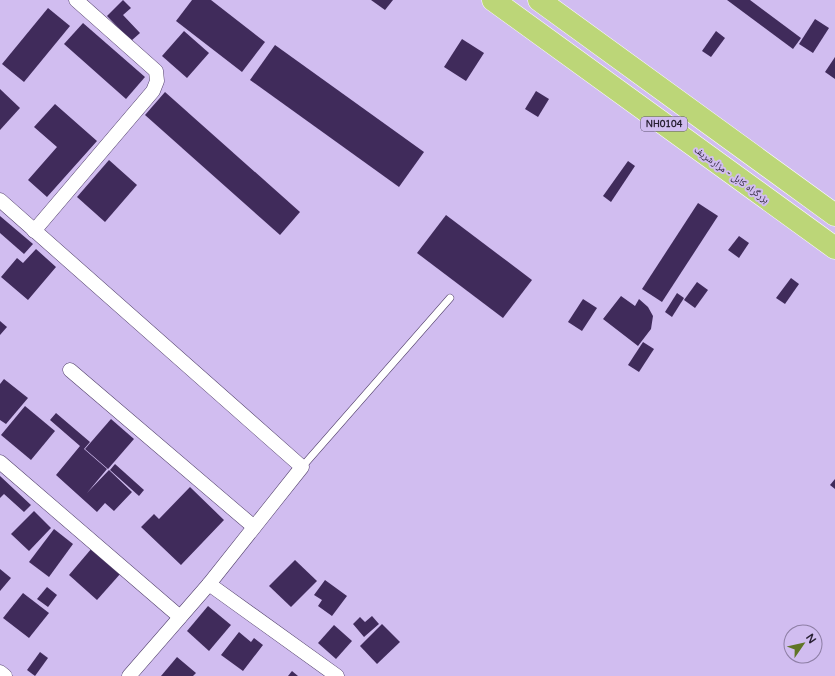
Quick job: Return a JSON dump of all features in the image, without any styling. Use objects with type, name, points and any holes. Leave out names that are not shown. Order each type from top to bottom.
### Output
[{"type":"highway","name":"بزرگراه کابل - مزارشریف","points":[[493,0],[835,248]]},
{"type":"highway","name":"NH0104","points":[[539,0],[835,215]]},
{"type":"street","points":[[34,231],[153,91],[157,81],[156,71],[76,0]]},
{"type":"street","points":[[0,200],[302,467],[209,584],[129,676]]},
{"type":"street","points":[[70,370],[254,526]]},
{"type":"street","points":[[0,462],[180,617]]},
{"type":"street","points":[[209,584],[337,676]]},
{"type":"street","points":[[0,672],[5,676]]},
{"type":"lane","points":[[302,467],[450,298]]},
{"type":"building","points":[[123,0],[131,8],[123,15],[140,33],[131,41],[107,16]]},
{"type":"building","points":[[192,0],[211,0],[265,42],[242,72],[176,21]]},
{"type":"building","points":[[371,0],[393,0],[385,10]]},
{"type":"building","points":[[727,0],[750,0],[801,38],[793,49]]},
{"type":"building","points":[[48,8],[70,26],[24,82],[2,64]]},
{"type":"building","points":[[815,19],[829,28],[813,53],[799,44]]},
{"type":"building","points":[[83,23],[145,77],[126,99],[64,44]]},
{"type":"building","points":[[184,31],[209,53],[187,78],[162,56]]},
{"type":"building","points":[[716,31],[725,38],[711,57],[702,51]]},
{"type":"building","points":[[462,39],[484,53],[466,81],[444,67]]},
{"type":"building","points":[[275,45],[424,152],[399,187],[250,80]]},
{"type":"building","points":[[835,57],[835,79],[825,72]]},
{"type":"building","points":[[0,89],[20,108],[0,130]]},
{"type":"building","points":[[536,91],[549,99],[538,117],[525,109]]},
{"type":"building","points":[[165,92],[300,212],[280,235],[145,115]]},
{"type":"building","points":[[55,104],[97,141],[47,197],[28,180],[57,147],[34,127]]},
{"type":"building","points":[[109,160],[137,185],[105,222],[77,197]]},
{"type":"building","points":[[628,161],[635,166],[611,202],[603,196]]},
{"type":"building","points":[[698,203],[718,216],[662,302],[642,289]]},
{"type":"building","points":[[446,215],[532,280],[503,318],[417,253]]},
{"type":"building","points":[[0,216],[33,244],[24,254],[0,233]]},
{"type":"building","points":[[739,236],[749,243],[739,258],[728,250]]},
{"type":"building","points":[[36,249],[56,267],[28,300],[1,277],[17,258],[23,263]]},
{"type":"building","points":[[791,278],[799,284],[785,304],[776,298]]},
{"type":"building","points":[[697,282],[708,290],[695,308],[684,300]]},
{"type":"building","points":[[677,293],[684,298],[672,317],[665,312]]},
{"type":"building","points":[[621,296],[635,306],[639,299],[648,307],[653,316],[651,329],[638,346],[603,319]]},
{"type":"building","points":[[583,299],[597,308],[582,331],[568,322]]},
{"type":"building","points":[[0,321],[7,327],[0,335]]},
{"type":"building","points":[[643,342],[654,349],[639,372],[628,365]]},
{"type":"building","points":[[4,379],[28,398],[6,424],[0,420],[0,384]]},
{"type":"building","points":[[25,406],[55,431],[31,460],[1,435]]},
{"type":"building","points":[[56,413],[90,442],[84,449],[107,469],[87,493],[109,470],[132,492],[114,511],[105,503],[97,512],[56,475],[80,446],[50,420]]},
{"type":"building","points":[[111,419],[134,439],[108,469],[85,449]]},
{"type":"building","points":[[115,464],[144,490],[139,496],[110,470]]},
{"type":"building","points":[[0,476],[31,505],[24,512],[4,494],[0,498]]},
{"type":"building","points":[[835,479],[835,489],[830,485]]},
{"type":"building","points":[[190,487],[224,520],[181,565],[141,527],[154,514],[159,519]]},
{"type":"building","points":[[34,511],[51,528],[29,551],[11,534]]},
{"type":"building","points":[[54,529],[73,544],[49,577],[29,562]]},
{"type":"building","points":[[92,548],[121,573],[97,600],[69,575]]},
{"type":"building","points":[[295,560],[317,581],[291,607],[269,586]]},
{"type":"building","points":[[0,569],[11,578],[0,591]]},
{"type":"building","points":[[325,580],[347,596],[332,616],[318,606],[322,600],[314,595]]},
{"type":"building","points":[[47,587],[57,595],[48,607],[37,599]]},
{"type":"building","points":[[23,593],[49,613],[29,638],[3,618]]},
{"type":"building","points":[[208,606],[231,625],[209,651],[187,631]]},
{"type":"building","points":[[372,616],[379,624],[364,637],[353,624],[360,617],[365,622]]},
{"type":"building","points":[[382,624],[400,642],[377,664],[360,646]]},
{"type":"building","points":[[334,625],[352,641],[336,659],[318,643]]},
{"type":"building","points":[[239,632],[251,642],[254,638],[263,645],[243,671],[221,655]]},
{"type":"building","points":[[40,652],[48,658],[35,676],[27,670]]},
{"type":"building","points":[[177,657],[196,673],[193,676],[161,676]]},
{"type":"building","points":[[292,671],[298,676],[288,676]]}]
